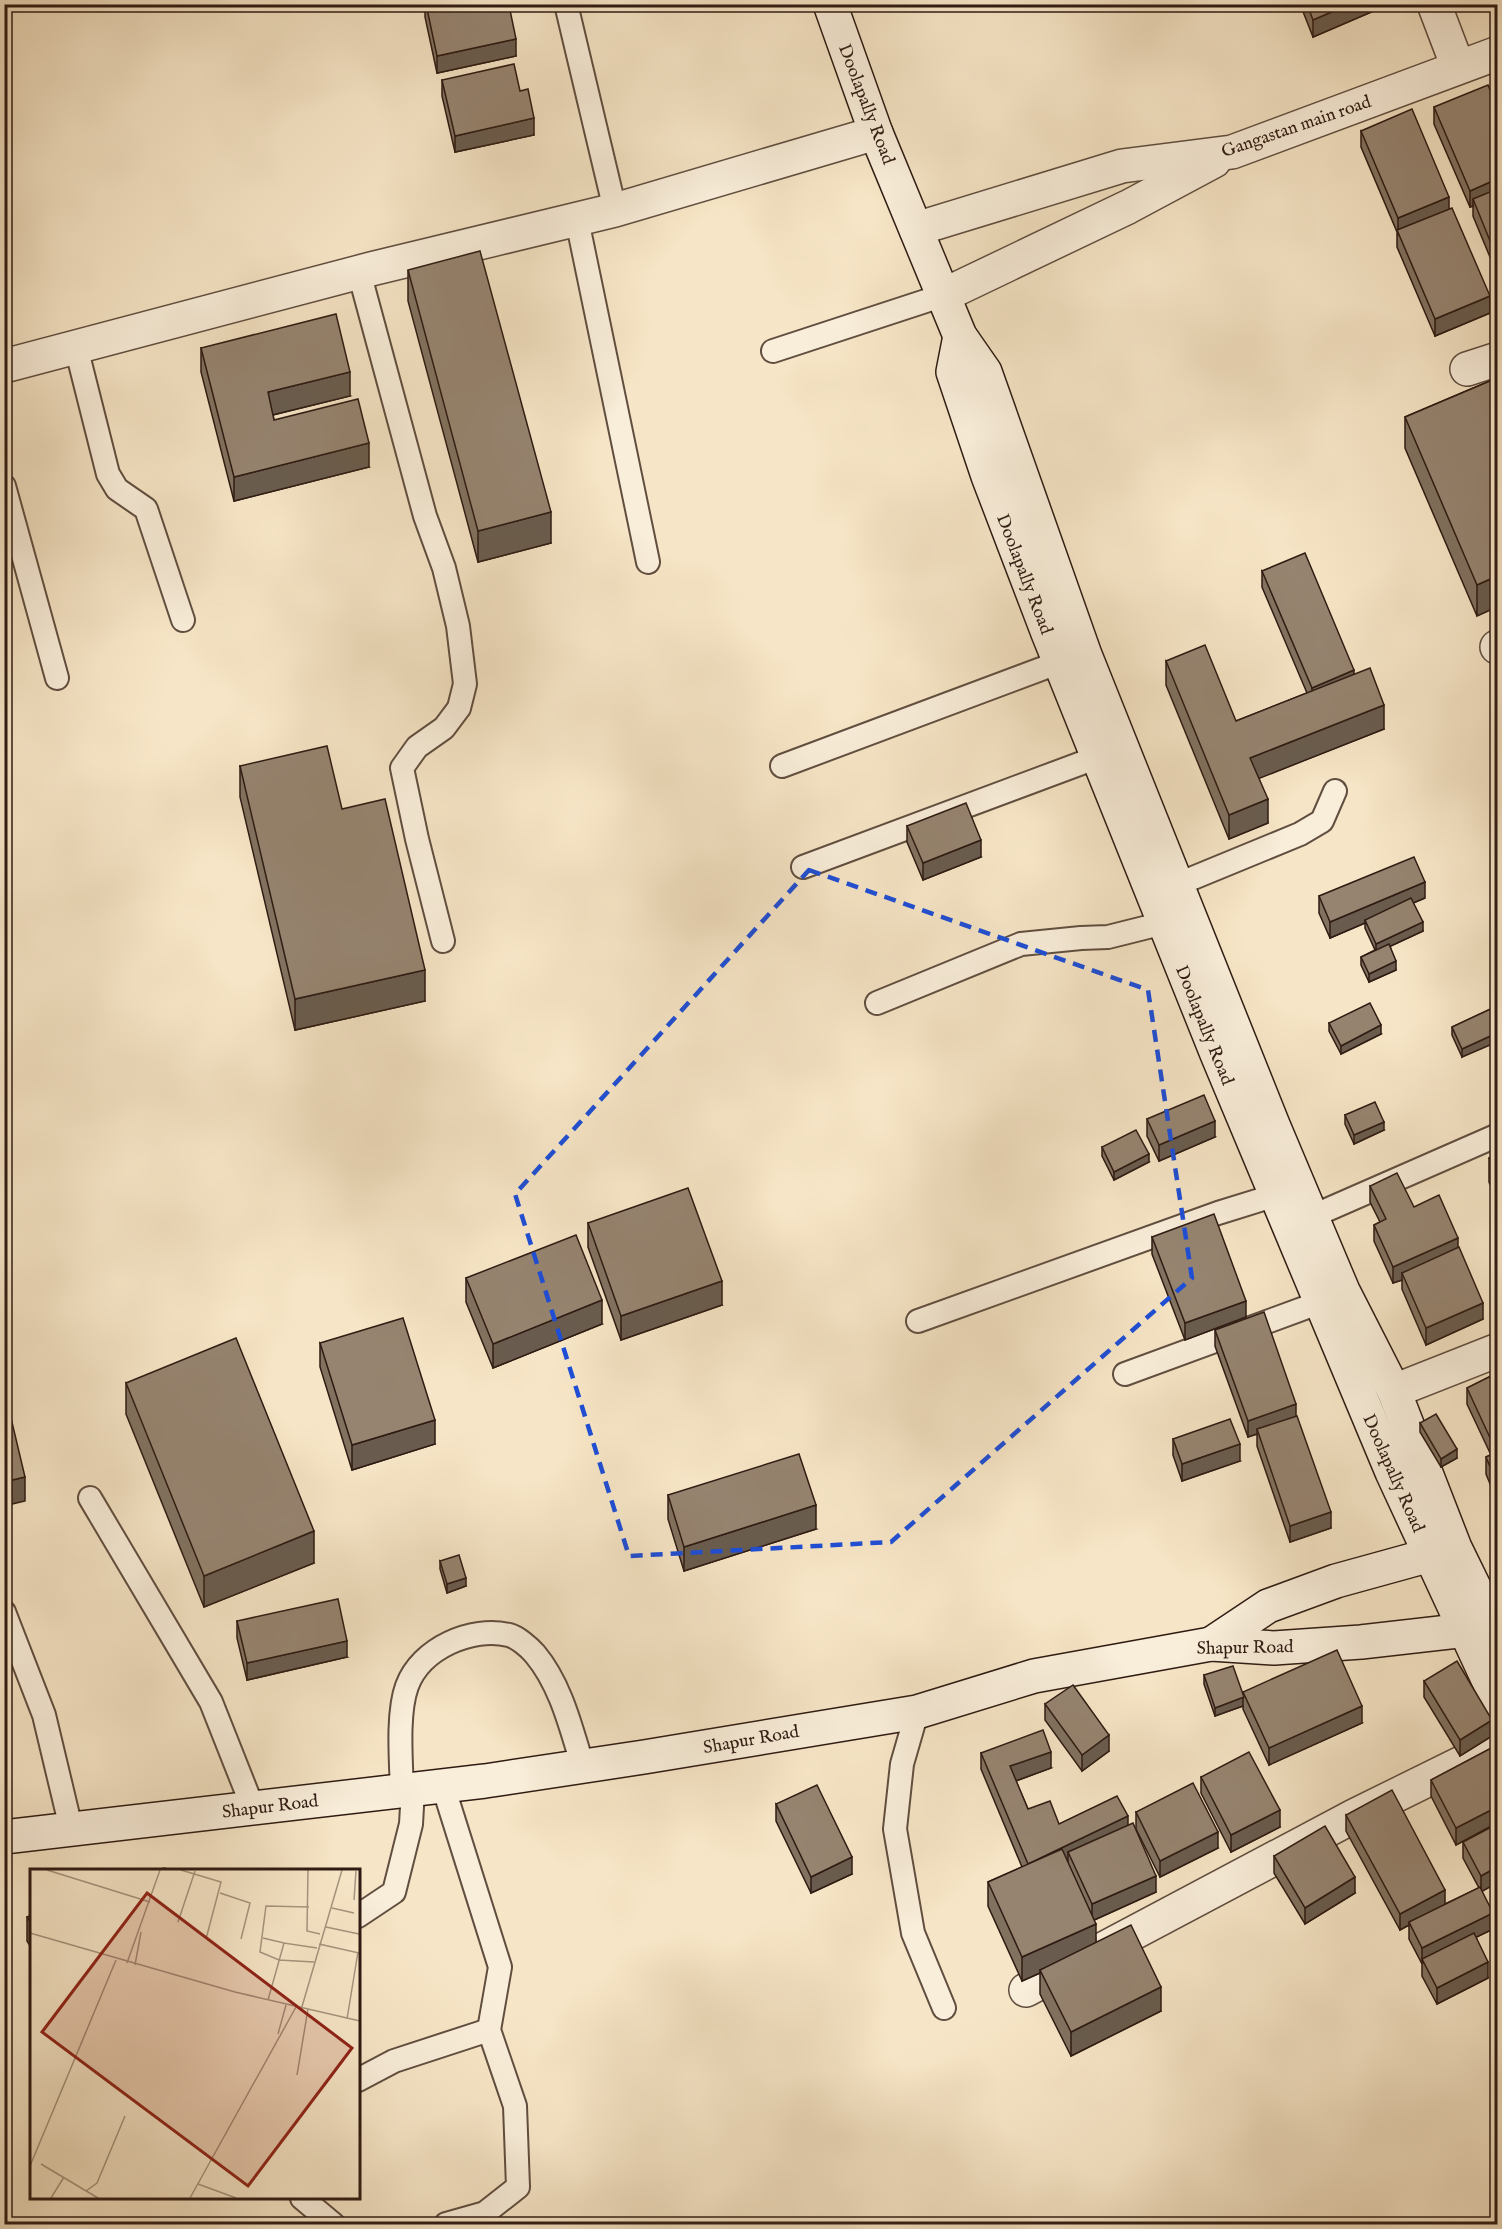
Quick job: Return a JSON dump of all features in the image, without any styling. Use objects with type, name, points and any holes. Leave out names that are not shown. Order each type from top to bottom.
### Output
[{"type":"street","name":"Doolapally Road","points":[[830,4],[876,133],[960,336],[985,372],[1085,655],[1272,1125],[1313,1216],[1343,1291],[1394,1391],[1443,1552]]},
{"type":"street","points":[[1434,4],[1458,68]]},
{"type":"street","name":"Gangastan main road","points":[[916,229],[1122,166],[1232,152],[1497,53]]},
{"type":"street","points":[[4,366],[358,272],[615,210],[876,133]]},
{"type":"street","points":[[944,295],[1128,207],[1232,152]]},
{"type":"street","name":"Doolapally Road","points":[[960,336],[953,372],[988,476],[1060,662],[1164,922],[1392,1472],[1443,1552],[1486,1631],[1494,1686]]},
{"type":"street","points":[[1467,369],[1497,358]]},
{"type":"street","points":[[1394,1391],[1497,1350]]},
{"type":"street","points":[[1211,1644],[1268,1605],[1336,1581],[1443,1552]]},
{"type":"street","name":"Shapur Road","points":[[4,1837],[583,1767],[917,1712],[1034,1676],[1211,1644],[1274,1648],[1486,1631]]},
{"type":"street","points":[[1026,1990],[1354,1816],[1497,1745]]},
{"type":"lane","points":[[566,4],[615,210]]},
{"type":"lane","points":[[577,220],[648,562]]},
{"type":"lane","points":[[358,272],[425,516],[444,568],[458,626],[465,684],[459,708],[444,728],[417,747],[402,768],[443,941]]},
{"type":"lane","points":[[773,351],[944,295]]},
{"type":"lane","points":[[76,347],[108,474],[117,489],[146,508],[183,620]]},
{"type":"lane","points":[[4,486],[57,678]]},
{"type":"lane","points":[[782,766],[1060,662]]},
{"type":"lane","points":[[803,867],[1098,757]]},
{"type":"lane","points":[[1176,885],[1300,834],[1322,821],[1335,791]]},
{"type":"lane","points":[[878,1003],[1021,944],[1081,938],[1108,938],[1164,922]]},
{"type":"lane","points":[[1313,1216],[1497,1135]]},
{"type":"lane","points":[[918,1321],[1218,1213],[1276,1195]]},
{"type":"lane","points":[[1125,1374],[1321,1302]]},
{"type":"lane","points":[[90,1498],[211,1702],[253,1808]]},
{"type":"lane","points":[[4,1612],[44,1715],[71,1828]]},
{"type":"lane","points":[[446,2224],[485,2213],[518,2187],[515,2106],[489,2030],[500,1967],[419,1788],[400,1736],[407,1686],[421,1664],[435,1651],[485,1632],[512,1635],[534,1653],[562,1702],[583,1767]]},
{"type":"lane","points":[[917,1712],[902,1764],[895,1829],[913,1933],[944,2008]]},
{"type":"lane","points":[[360,1915],[394,1892],[419,1788]]},
{"type":"lane","points":[[360,2079],[394,2061],[489,2030]]},
{"type":"lane","points":[[303,2199],[333,2224]]},
{"type":"highlighted area","points":[[809,870],[1148,990],[1192,1278],[891,1542],[629,1556],[515,1194]]},
{"type":"building","points":[[426,4],[500,4],[502,11],[510,10],[516,39],[437,56]]},
{"type":"building","points":[[1307,4],[1350,4],[1313,20]]},
{"type":"building","points":[[514,64],[520,91],[528,89],[534,118],[455,136],[442,80]]},
{"type":"building","points":[[1488,85],[1497,107],[1497,179],[1470,191],[1434,107]]},
{"type":"building","points":[[1412,109],[1449,197],[1398,218],[1361,131]]},
{"type":"building","points":[[1497,189],[1497,258],[1473,199]]},
{"type":"building","points":[[1452,208],[1490,296],[1435,319],[1397,230]]},
{"type":"building","points":[[480,251],[551,512],[478,531],[408,270]]},
{"type":"building","points":[[336,314],[350,372],[268,392],[274,420],[358,399],[369,443],[234,477],[201,348]]},
{"type":"building","points":[[1497,378],[1497,576],[1477,585],[1405,417]]},
{"type":"building","points":[[1305,553],[1354,670],[1312,688],[1262,571]]},
{"type":"building","points":[[1205,645],[1236,721],[1370,668],[1384,705],[1250,758],[1268,799],[1229,815],[1166,661]]},
{"type":"building","points":[[327,746],[342,809],[385,799],[425,970],[295,999],[240,766]]},
{"type":"building","points":[[966,803],[981,840],[923,863],[907,826]]},
{"type":"building","points":[[1414,857],[1425,882],[1330,922],[1319,896]]},
{"type":"building","points":[[1411,898],[1423,922],[1376,944],[1365,920]]},
{"type":"building","points":[[1389,944],[1396,961],[1369,974],[1361,957]]},
{"type":"building","points":[[1370,1003],[1381,1025],[1341,1046],[1329,1023]]},
{"type":"building","points":[[1497,1006],[1497,1033],[1462,1049],[1452,1027]]},
{"type":"building","points":[[1204,1095],[1215,1121],[1159,1145],[1147,1119]]},
{"type":"building","points":[[1375,1102],[1384,1122],[1354,1135],[1345,1115]]},
{"type":"building","points":[[1136,1130],[1149,1154],[1114,1172],[1102,1147]]},
{"type":"building","points":[[1497,1155],[1497,1177],[1489,1158]]},
{"type":"building","points":[[1397,1173],[1414,1207],[1439,1195],[1458,1238],[1393,1267],[1374,1225],[1386,1219],[1370,1186]]},
{"type":"building","points":[[688,1188],[722,1281],[621,1316],[588,1223]]},
{"type":"building","points":[[1214,1214],[1246,1301],[1185,1323],[1152,1237]]},
{"type":"building","points":[[576,1235],[602,1300],[493,1344],[466,1278]]},
{"type":"building","points":[[1459,1247],[1483,1303],[1426,1328],[1402,1273]]},
{"type":"building","points":[[1264,1312],[1296,1404],[1248,1421],[1215,1330]]},
{"type":"building","points":[[403,1318],[435,1420],[352,1445],[320,1343]]},
{"type":"building","points":[[236,1338],[314,1531],[204,1576],[126,1383]]},
{"type":"building","points":[[1497,1373],[1497,1439],[1492,1442],[1467,1388]]},
{"type":"building","points":[[6,1397],[25,1477],[4,1482],[4,1398]]},
{"type":"building","points":[[1436,1414],[1457,1449],[1441,1459],[1420,1423]]},
{"type":"building","points":[[1297,1416],[1331,1512],[1290,1526],[1257,1429]]},
{"type":"building","points":[[1230,1419],[1240,1444],[1182,1464],[1173,1439]]},
{"type":"building","points":[[1497,1452],[1497,1484],[1486,1457]]},
{"type":"building","points":[[799,1454],[816,1505],[684,1547],[668,1495]]},
{"type":"building","points":[[459,1555],[466,1578],[447,1584],[440,1561]]},
{"type":"building","points":[[338,1599],[347,1641],[247,1663],[237,1621]]},
{"type":"building","points":[[1337,1650],[1362,1706],[1269,1748],[1243,1692]]},
{"type":"building","points":[[1457,1661],[1492,1720],[1460,1740],[1424,1681]]},
{"type":"building","points":[[1233,1666],[1244,1697],[1215,1708],[1204,1675]]},
{"type":"building","points":[[1073,1685],[1109,1735],[1082,1755],[1045,1704]]},
{"type":"building","points":[[1043,1730],[1051,1752],[1010,1766],[1028,1809],[1050,1801],[1059,1824],[1117,1796],[1128,1816],[1028,1864],[981,1753]]},
{"type":"building","points":[[1497,1745],[1497,1807],[1456,1828],[1431,1780]]},
{"type":"building","points":[[1249,1752],[1280,1810],[1231,1835],[1201,1777]]},
{"type":"building","points":[[1193,1783],[1218,1832],[1160,1861],[1136,1812]]},
{"type":"building","points":[[817,1785],[852,1857],[811,1877],[776,1804]]},
{"type":"building","points":[[1392,1790],[1445,1890],[1400,1914],[1346,1815]]},
{"type":"building","points":[[1133,1823],[1156,1876],[1092,1904],[1068,1852]]},
{"type":"building","points":[[1497,1824],[1497,1867],[1481,1876],[1463,1842]]},
{"type":"building","points":[[1325,1826],[1355,1877],[1305,1908],[1274,1856]]},
{"type":"building","points":[[1062,1849],[1096,1924],[1022,1957],[988,1882]]},
{"type":"building","points":[[1480,1887],[1493,1913],[1422,1948],[1409,1922]]},
{"type":"building","points":[[1131,1925],[1161,1987],[1071,2032],[1040,1970]]},
{"type":"building","points":[[1474,1933],[1488,1962],[1437,1988],[1422,1959]]}]
